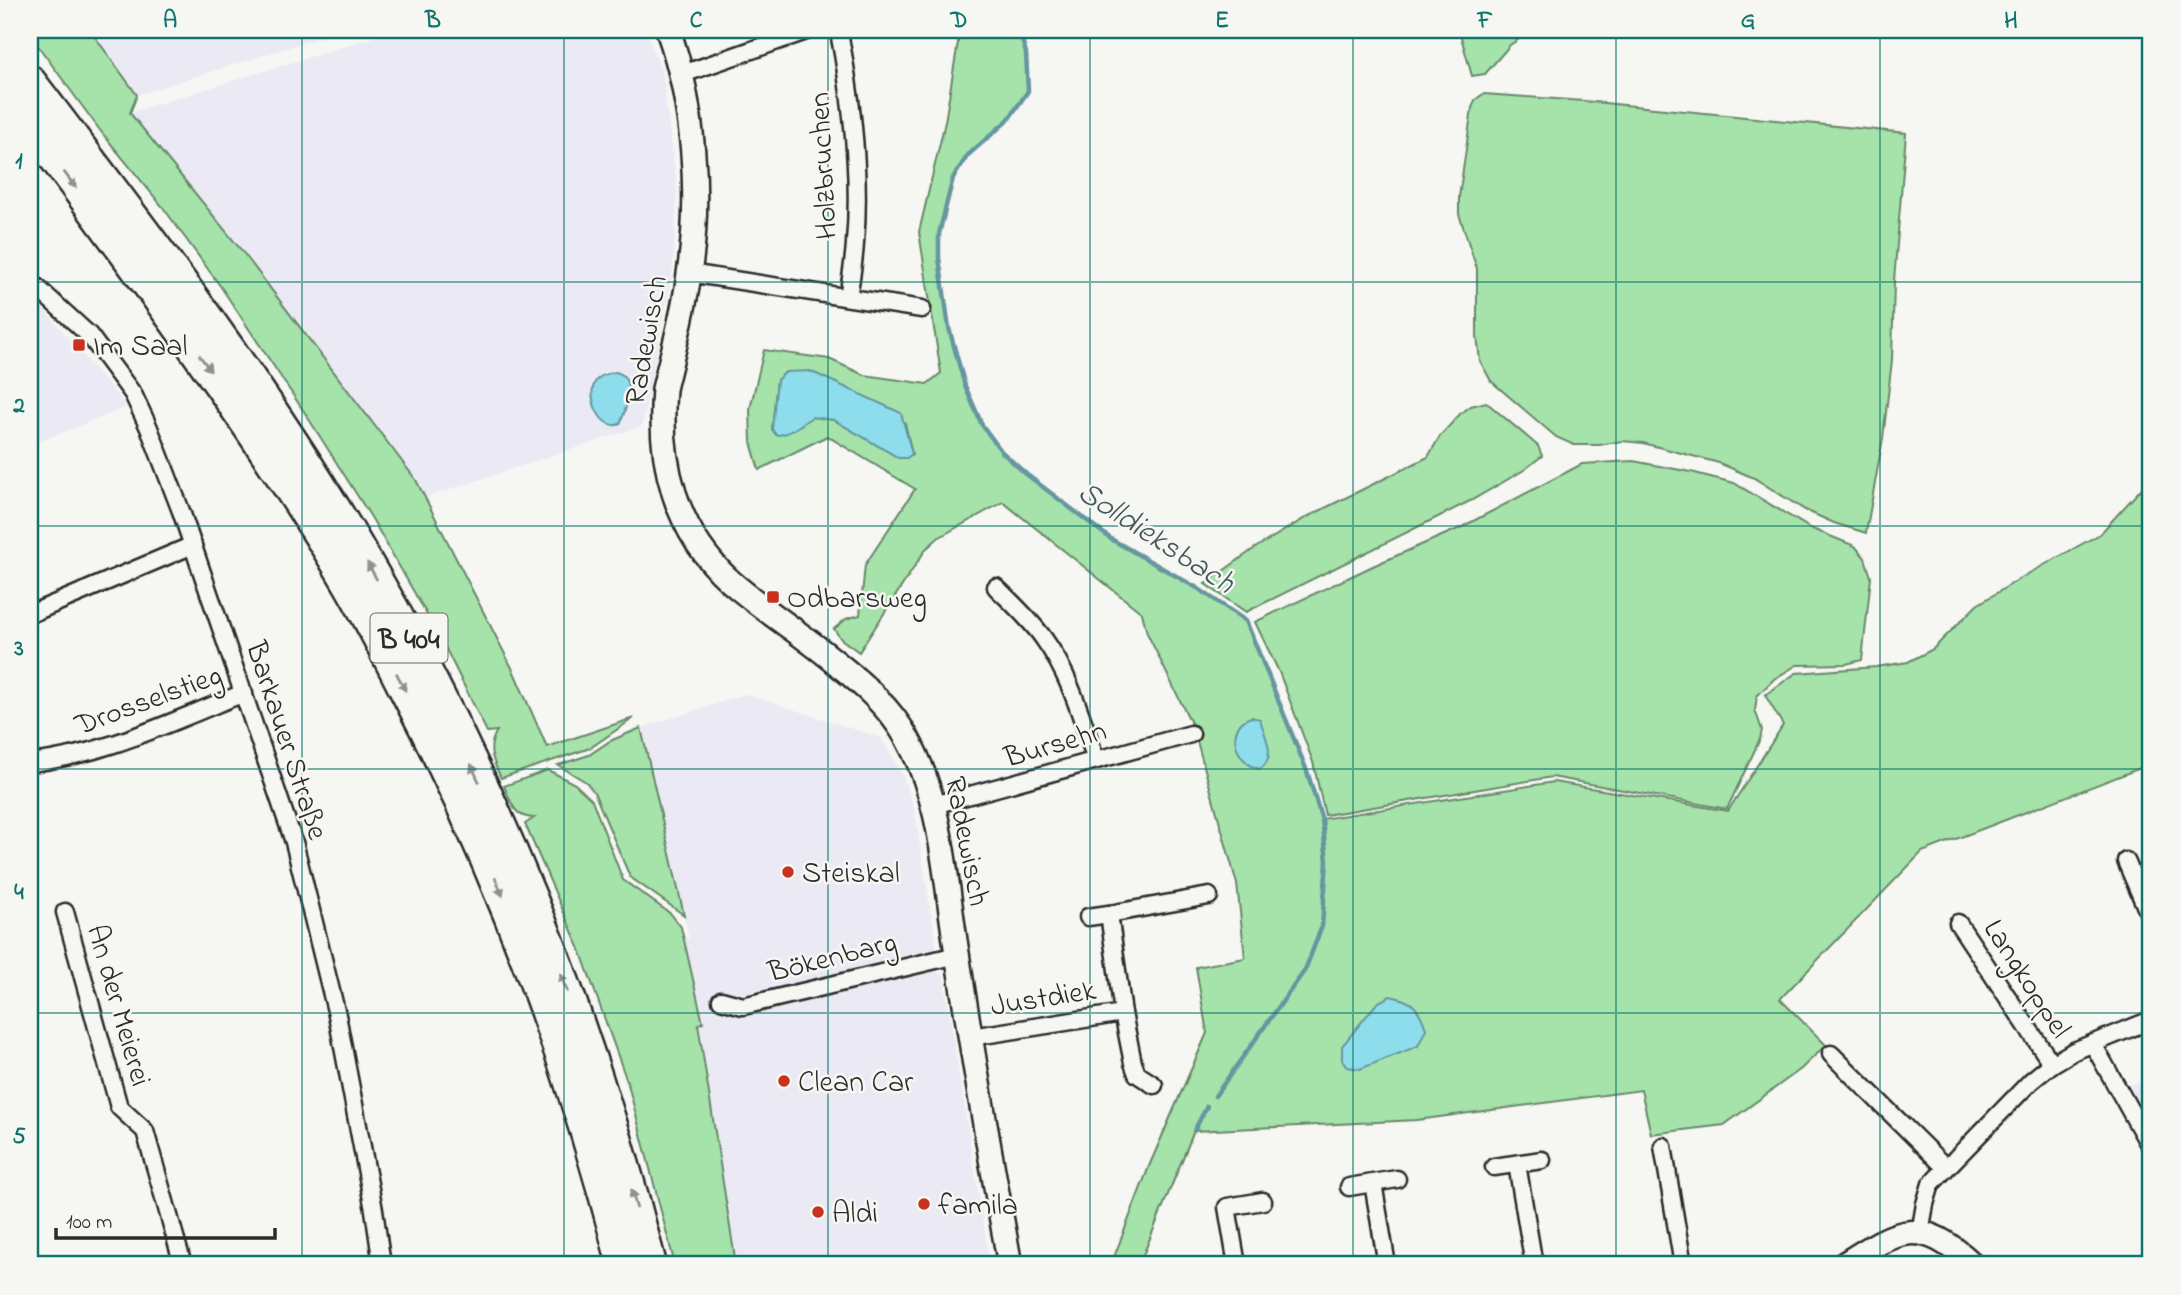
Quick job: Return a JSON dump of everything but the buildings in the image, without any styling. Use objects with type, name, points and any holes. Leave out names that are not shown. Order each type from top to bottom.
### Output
[{"type":"highway","name":"B 404","points":[[30,81],[250,378],[302,456],[396,613],[444,707],[536,909],[576,1014],[613,1127],[651,1265]]},
{"type":"highway","name":"B 404","points":[[30,125],[151,288],[265,449],[348,582],[415,708],[484,852],[547,1011],[584,1125],[623,1265]]},
{"type":"street","name":"Radewisch","points":[[668,30],[689,123],[694,181],[690,273],[664,389],[662,421],[667,469],[684,521],[701,550],[731,582],[818,647],[869,690],[886,708],[908,740],[926,780],[934,805],[1010,1265]]},
{"type":"street","points":[[680,75],[809,30]]},
{"type":"street","name":"Holzbruchen","points":[[839,31],[856,169],[855,243],[848,297]]},
{"type":"street","points":[[690,273],[922,309]]},
{"type":"street","name":"Barkauer Straße","points":[[33,290],[89,335],[133,394],[149,428],[193,545],[295,842],[337,1016],[382,1265]]},
{"type":"street","points":[[30,614],[193,545]]},
{"type":"street","points":[[996,587],[1045,640],[1078,705],[1096,760]]},
{"type":"street","name":"Drosselstieg","points":[[30,762],[76,756],[100,749],[244,693]]},
{"type":"street","name":"Bursehn","points":[[934,805],[1191,734]]},
{"type":"street","points":[[2126,861],[2151,919]]},
{"type":"street","points":[[1088,917],[1209,896]]},
{"type":"street","name":"An der Meierei","points":[[65,912],[119,1107],[145,1131],[183,1265]]},
{"type":"street","name":"Justdiek","points":[[1109,914],[1123,1013],[1137,1074],[1154,1085]]},
{"type":"street","name":"Langkoppel","points":[[1958,923],[2052,1065]]},
{"type":"street","name":"Bökenbarg","points":[[721,1000],[743,1006],[957,955]]},
{"type":"street","name":"Justdiek","points":[[971,1037],[1123,1013]]},
{"type":"street","points":[[1920,1233],[1924,1204],[1931,1184],[2031,1081],[2074,1051],[2151,1020]]},
{"type":"street","points":[[2093,1044],[2151,1148]]},
{"type":"street","points":[[1831,1054],[1945,1167]]},
{"type":"street","points":[[1663,1146],[1683,1265]]},
{"type":"street","points":[[1494,1167],[1542,1160]]},
{"type":"street","points":[[1517,1164],[1534,1265]]},
{"type":"street","points":[[1349,1187],[1397,1179]]},
{"type":"street","points":[[1373,1183],[1387,1265]]},
{"type":"street","points":[[1237,1265],[1227,1207],[1263,1201]]},
{"type":"street","points":[[1843,1265],[1878,1242],[1902,1232],[1937,1237],[1973,1265]]},
{"type":"shaded area","points":[[90,30],[344,30],[137,95]]},
{"type":"shaded area","points":[[396,30],[646,30],[663,78],[677,190],[673,268],[642,426],[424,498],[416,480],[242,251],[129,113]]},
{"type":"shaded area","points":[[30,293],[127,407],[30,445]]},
{"type":"shaded area","points":[[746,694],[881,738],[903,775],[914,808],[936,943],[930,970],[943,974],[990,1265],[736,1265],[698,1024],[703,1023],[684,939],[689,938],[641,728]]},
{"type":"shaded area","points":[[2151,1075],[2151,1132],[2125,1085],[2138,1083]]},
{"type":"green space","points":[[30,30],[90,30],[137,95],[130,113],[242,251],[416,480],[513,670],[547,747],[634,718],[590,748],[501,778],[491,749],[497,731],[487,732],[441,639],[371,517],[221,287],[162,206],[102,133],[30,35]]},
{"type":"green space","points":[[960,30],[1019,30],[1026,53],[1028,91],[1008,120],[968,155],[953,178],[939,234],[939,258],[949,328],[965,386],[983,425],[1002,452],[1026,474],[1111,539],[1199,589],[1246,621],[1307,771],[1322,819],[1554,782],[1728,811],[1783,725],[1765,695],[1796,673],[1908,662],[1933,649],[1977,605],[2100,534],[2150,479],[2151,772],[2143,767],[1922,852],[1780,999],[1826,1045],[1801,1069],[1724,1125],[1651,1134],[1641,1090],[1417,1120],[1194,1131],[1139,1265],[1111,1265],[1150,1164],[1207,1033],[1196,967],[1245,958],[1237,884],[1193,727],[1147,633],[1142,613],[1003,502],[938,538],[926,549],[859,652],[841,639],[834,629],[846,619],[860,615],[865,565],[915,489],[827,436],[759,470],[751,442],[750,409],[764,350],[829,359],[864,375],[927,384],[941,373],[919,232],[945,122]],"holes":[[[786,372],[905,423],[912,454],[899,458],[834,420],[812,417],[772,429],[777,380]]]},
{"type":"green space","points":[[1459,30],[1533,30],[1510,45],[1485,74],[1472,76]]},
{"type":"green space","points":[[1483,94],[1584,101],[1906,133],[1894,281],[1892,360],[1883,438],[1866,533],[1805,510],[1754,478],[1719,463],[1643,443],[1622,441],[1574,445],[1556,437],[1491,381],[1480,361],[1477,336],[1477,269],[1459,214],[1472,108],[1475,100]]},
{"type":"green space","points":[[1486,402],[1538,446],[1542,456],[1524,470],[1472,500],[1246,612],[1205,584],[1255,548],[1307,517],[1428,457],[1440,436],[1460,414],[1471,406]]},
{"type":"green space","points":[[1633,461],[1734,483],[1810,528],[1855,546],[1865,558],[1871,577],[1862,660],[1846,664],[1797,665],[1774,679],[1757,696],[1755,710],[1762,730],[1760,739],[1727,809],[1552,777],[1325,815],[1313,762],[1279,672],[1255,622],[1460,528],[1582,464]]},
{"type":"green space","points":[[641,728],[684,915],[630,877],[594,792],[586,782],[558,765],[589,755],[610,741]]},
{"type":"green space","points":[[548,770],[575,784],[592,800],[623,880],[671,914],[681,927],[703,1023],[698,1024],[736,1265],[675,1265],[628,1084],[579,947],[525,824],[534,818],[518,812],[504,786]]},
{"type":"water","points":[[810,371],[901,413],[912,454],[907,458],[899,458],[834,420],[812,417],[791,431],[776,435],[772,429],[777,380],[786,372]]},
{"type":"water","points":[[616,372],[626,380],[628,395],[620,424],[612,425],[605,422],[595,408],[593,390],[600,377]]},
{"type":"water","points":[[1251,717],[1260,719],[1268,746],[1268,758],[1260,769],[1244,760],[1236,744],[1238,728]]},
{"type":"water","points":[[1390,996],[1409,1002],[1421,1015],[1426,1029],[1418,1046],[1360,1069],[1347,1067],[1342,1060],[1342,1046],[1377,1003]]},
{"type":"waterway","name":"Solldieksbach","points":[[1019,30],[1026,53],[1028,91],[1008,120],[968,155],[953,178],[939,234],[939,258],[949,328],[965,386],[982,425],[1002,452],[1026,474],[1111,539],[1199,589],[1246,621],[1307,771],[1322,820],[1327,861],[1322,926],[1305,970],[1215,1096]]},
{"type":"waterway","name":"Solldieksbach","points":[[1194,1131],[1207,1106]]},
{"type":"place","name":"Im Saal","points":[[79,345]]},
{"type":"place","name":"Odbarsweg","points":[[773,597]]},
{"type":"place","name":"Steiskal","points":[[788,872]]},
{"type":"place","name":"Clean Car","points":[[784,1081]]},
{"type":"place","name":"famila","points":[[924,1204]]},
{"type":"place","name":"Aldi","points":[[818,1212]]}]
